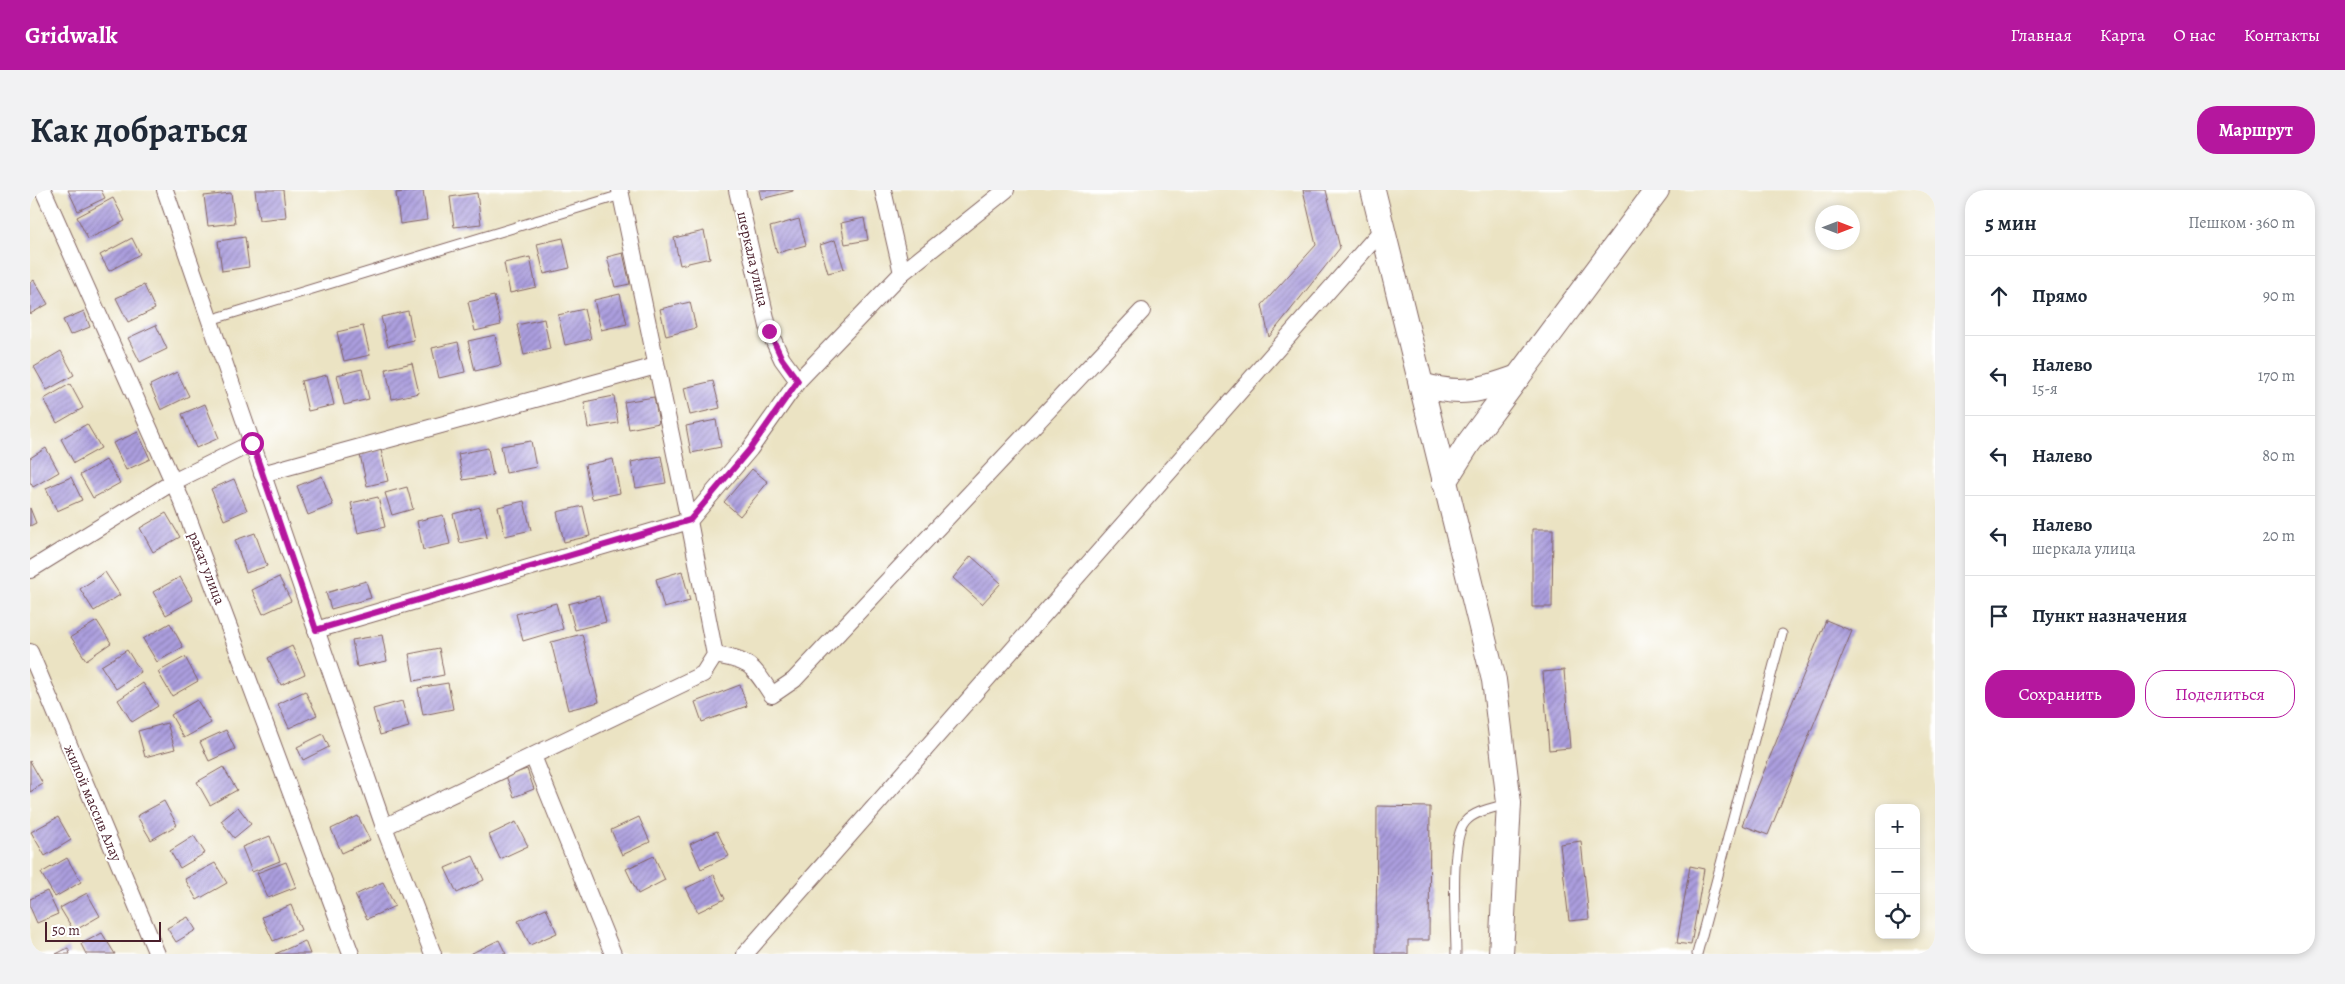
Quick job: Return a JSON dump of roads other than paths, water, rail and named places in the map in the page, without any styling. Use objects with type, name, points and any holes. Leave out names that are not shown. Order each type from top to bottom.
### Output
[{"type":"main road","points":[[1373,190],[1494,680],[1509,803],[1501,954]]},
{"type":"main road","points":[[1444,482],[1468,444],[1657,190]]},
{"type":"main road","points":[[1421,385],[1462,392],[1492,386],[1518,377]]},
{"type":"street","name":"рахат улица","points":[[43,190],[173,482],[351,954]]},
{"type":"street","points":[[165,190],[384,827],[433,954]]},
{"type":"street","name":"шеркала улица","points":[[738,190],[769,331],[782,359],[798,381]]},
{"type":"street","points":[[883,190],[902,273]]},
{"type":"street","points":[[316,630],[690,520],[750,449],[798,381],[902,273],[1006,190]]},
{"type":"street","points":[[384,827],[703,674],[715,655],[690,520],[620,192]]},
{"type":"street","points":[[745,954],[1382,230]]},
{"type":"street","points":[[715,655],[741,660],[748,664],[754,669],[772,695],[794,680],[1142,311]]},
{"type":"street","points":[[262,474],[656,366]]},
{"type":"street","points":[[30,570],[173,482],[252,443]]},
{"type":"street","name":"жилой массив Алау","points":[[30,652],[157,954]]},
{"type":"street","points":[[533,756],[613,954]]},
{"type":"lane","points":[[210,320],[620,192]]},
{"type":"lane","points":[[1697,954],[1782,634]]},
{"type":"lane","points":[[1456,954],[1456,849],[1459,832],[1466,820],[1481,811],[1509,803]]}]
